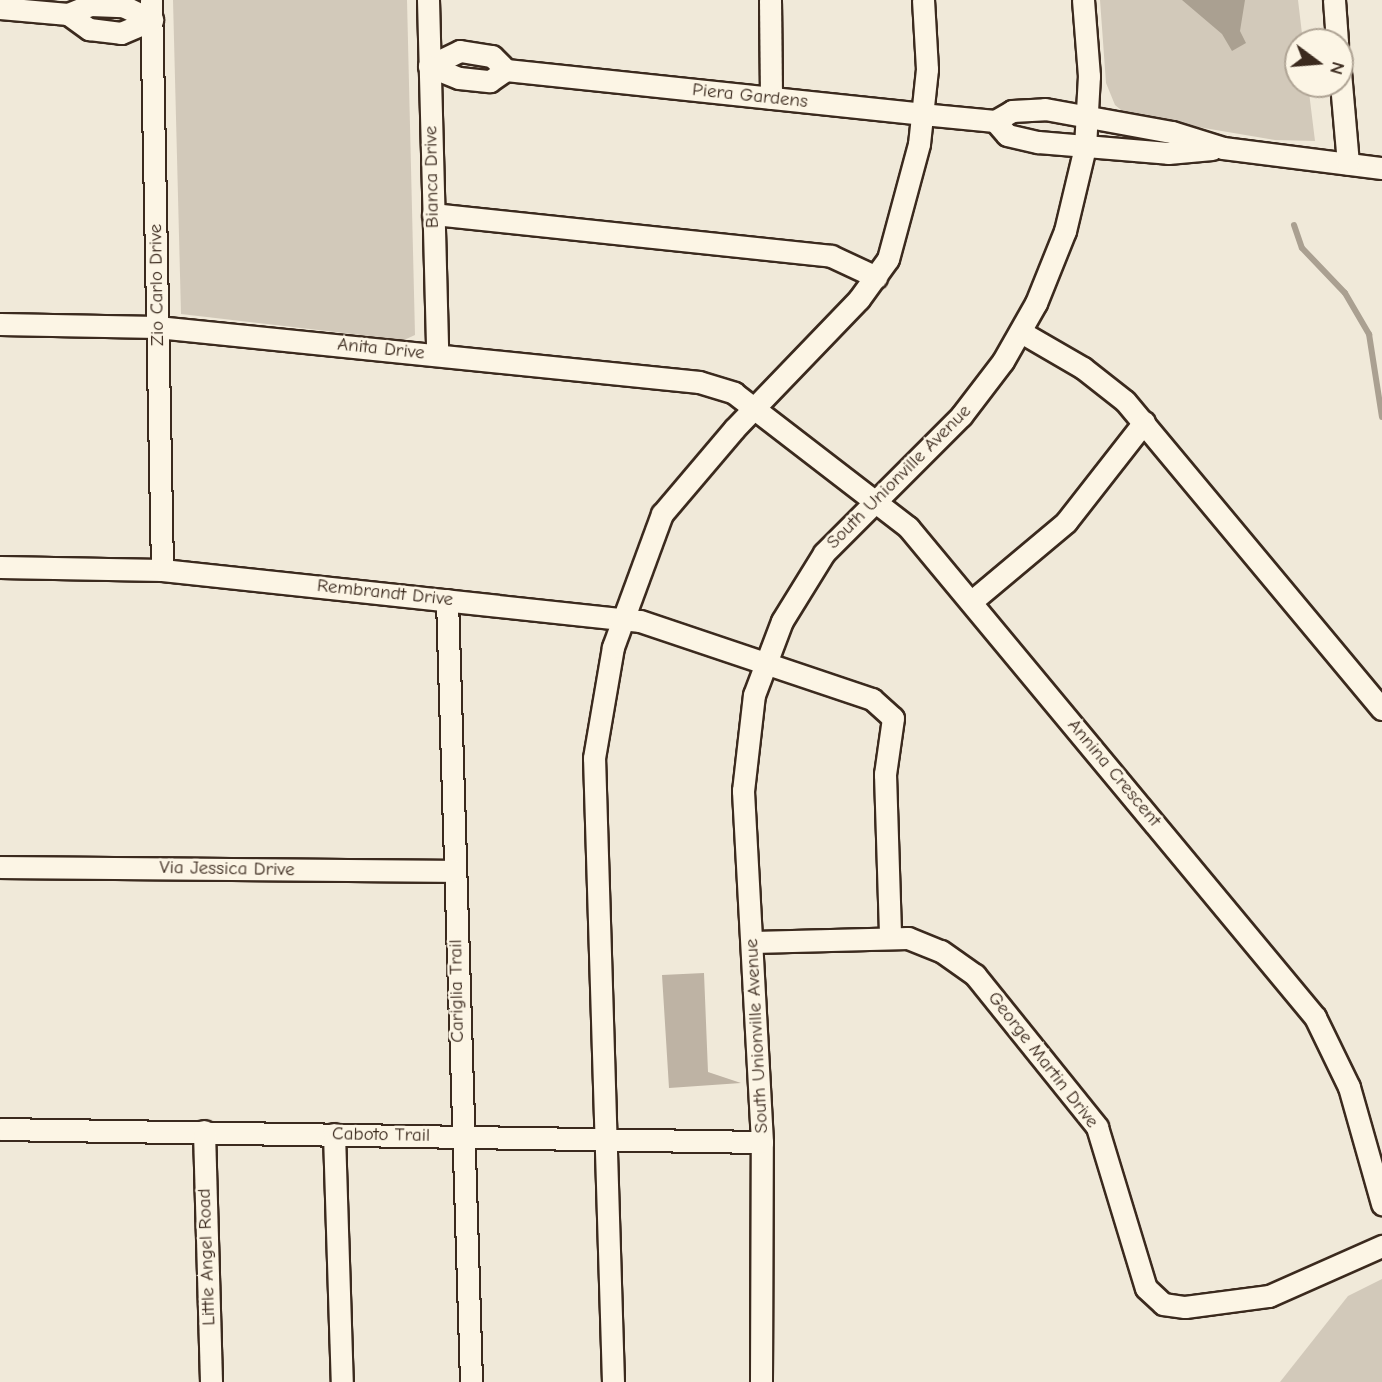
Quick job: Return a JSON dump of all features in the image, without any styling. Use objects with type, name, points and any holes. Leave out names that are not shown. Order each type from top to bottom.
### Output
[{"type":"street","name":"Bianca Drive","points":[[428,0],[437,355]]},
{"type":"street","points":[[770,0],[771,98]]},
{"type":"street","points":[[612,1382],[594,746],[622,619],[662,513],[754,408],[876,277],[888,259],[908,196],[922,114],[923,0]]},
{"type":"street","name":"South Unionville Avenue","points":[[761,1382],[762,1142],[744,766],[762,663],[811,570],[874,499],[956,423],[1021,332],[1058,250],[1085,147],[1088,117],[1083,0]]},
{"type":"street","points":[[1334,0],[1337,28]]},
{"type":"street","points":[[0,8],[68,14],[89,29],[121,33],[151,10]]},
{"type":"street","name":"Zio Carlo Drive","points":[[151,10],[162,570]]},
{"type":"street","name":"Piera Gardens","points":[[429,66],[459,78],[490,81],[506,70],[995,121],[1012,111],[1045,110],[1172,132],[1223,148],[1382,168]]},
{"type":"street","points":[[1342,98],[1348,164]]},
{"type":"street","name":"Piera Gardens","points":[[995,121],[1007,135],[1085,147],[1168,153],[1223,148]]},
{"type":"street","points":[[433,214],[831,256],[876,277]]},
{"type":"street","name":"Anita Drive","points":[[0,324],[158,327],[699,382],[734,393],[754,408]]},
{"type":"street","points":[[1021,332],[1083,368],[1144,422],[1382,709]]},
{"type":"street","name":"Annina Crescent","points":[[754,408],[908,527],[1315,1017],[1349,1087],[1382,1204]]},
{"type":"street","points":[[972,601],[1066,522],[1144,422]]},
{"type":"street","name":"Rembrandt Drive","points":[[0,567],[162,570],[622,619],[654,624],[872,699],[891,712],[885,787],[890,936]]},
{"type":"street","name":"Cariglia Trail","points":[[447,600],[471,1382]]},
{"type":"street","name":"Via Jessica Drive","points":[[0,867],[454,871]]},
{"type":"street","name":"George Martin Drive","points":[[753,942],[890,936],[925,943],[975,975],[1097,1128],[1146,1288],[1163,1304],[1185,1307],[1269,1296],[1382,1246]]},
{"type":"street","name":"Caboto Trail","points":[[0,1129],[762,1142]]},
{"type":"street","name":"Little Angel Road","points":[[204,1131],[211,1382]]},
{"type":"street","points":[[334,1134],[342,1382]]},
{"type":"shaded area","points":[[173,0],[407,0],[415,335],[404,340],[181,314]]},
{"type":"shaded area","points":[[1100,0],[1298,0],[1301,28],[1284,28],[1284,98],[1310,98],[1315,141],[1275,140],[1127,115],[1115,105],[1106,83]]},
{"type":"shaded area","points":[[1182,0],[1245,0],[1240,31],[1246,43],[1232,51],[1222,34]]},
{"type":"shaded area","points":[[1382,1279],[1382,1382],[1280,1382],[1348,1296]]},
{"type":"building","points":[[704,973],[708,1072],[741,1083],[669,1088],[662,975]]},
{"type":"waterway","points":[[1294,225],[1302,248],[1345,293],[1369,334],[1382,417]]}]
